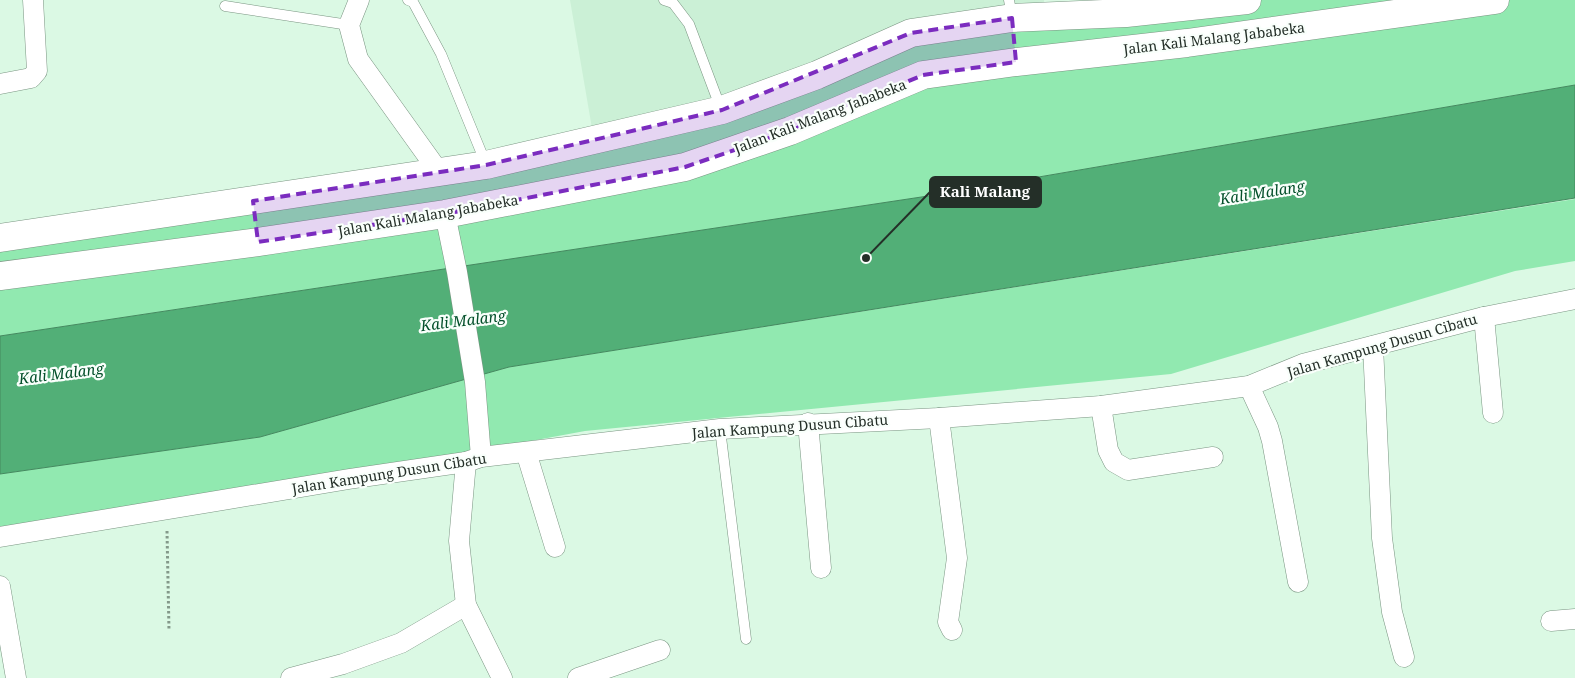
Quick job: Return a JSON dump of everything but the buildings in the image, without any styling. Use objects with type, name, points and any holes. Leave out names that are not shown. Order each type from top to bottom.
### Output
[{"type":"main road","points":[[0,238],[486,165],[722,110],[817,75],[911,33],[1011,9],[1247,0]]},
{"type":"main road","name":"Jalan Kali Malang Jababeka","points":[[0,276],[258,242],[444,214],[685,167],[790,131],[923,75],[1016,62],[1187,43],[1495,0]]},
{"type":"main road","points":[[1011,9],[1016,62]]},
{"type":"main road","points":[[253,201],[258,242]]},
{"type":"street","points":[[0,84],[31,78],[37,71],[33,0]]},
{"type":"street","points":[[359,0],[349,25],[358,59],[439,172]]},
{"type":"street","points":[[444,214],[457,272],[475,382],[474,460],[459,540],[466,605],[502,678]]},
{"type":"street","name":"Jalan Kampung Dusun Cibatu","points":[[0,537],[349,479],[526,452],[720,429],[808,423],[939,418],[1101,406],[1249,386],[1304,364],[1484,316],[1575,298]]},
{"type":"street","points":[[1484,316],[1493,414]]},
{"type":"street","points":[[1373,346],[1382,538],[1392,612],[1404,657]]},
{"type":"street","points":[[1249,386],[1268,427],[1272,441],[1298,582]]},
{"type":"street","points":[[1101,406],[1108,450],[1114,462],[1128,470],[1213,457]]},
{"type":"street","points":[[939,418],[957,558],[948,622],[952,630]]},
{"type":"street","points":[[808,423],[821,568]]},
{"type":"street","points":[[526,452],[555,547]]},
{"type":"street","points":[[0,586],[16,678]]},
{"type":"street","points":[[291,678],[343,664],[401,642],[466,605]]},
{"type":"street","points":[[1551,621],[1575,619]]},
{"type":"street","points":[[578,678],[660,650]]},
{"type":"lane","points":[[408,0],[413,2],[441,54],[486,165]]},
{"type":"lane","points":[[664,0],[673,3],[689,24],[722,110]]},
{"type":"lane","points":[[225,6],[349,25]]},
{"type":"lane","points":[[720,429],[746,639]]},
{"type":"path","points":[[167,510],[169,631]]},
{"type":"highlighted area","points":[[1012,18],[1016,62],[923,75],[790,131],[685,167],[445,214],[258,242],[253,201],[486,165],[722,110],[911,33]]},
{"type":"shaded area","points":[[570,0],[1044,0],[1045,16],[594,140]]},
{"type":"shaded area","points":[[1247,0],[1575,0],[1575,85],[928,196],[0,336],[0,238],[722,110],[911,33]]},
{"type":"shaded area","points":[[1575,199],[1575,261],[1515,271],[1171,374],[585,431],[0,539],[0,474],[260,437],[509,367]]},
{"type":"water","points":[[1575,85],[1575,198],[509,367],[260,437],[0,474],[0,336],[928,196]]},
{"type":"place","name":"Kali Malang","points":[[866,258]]}]
